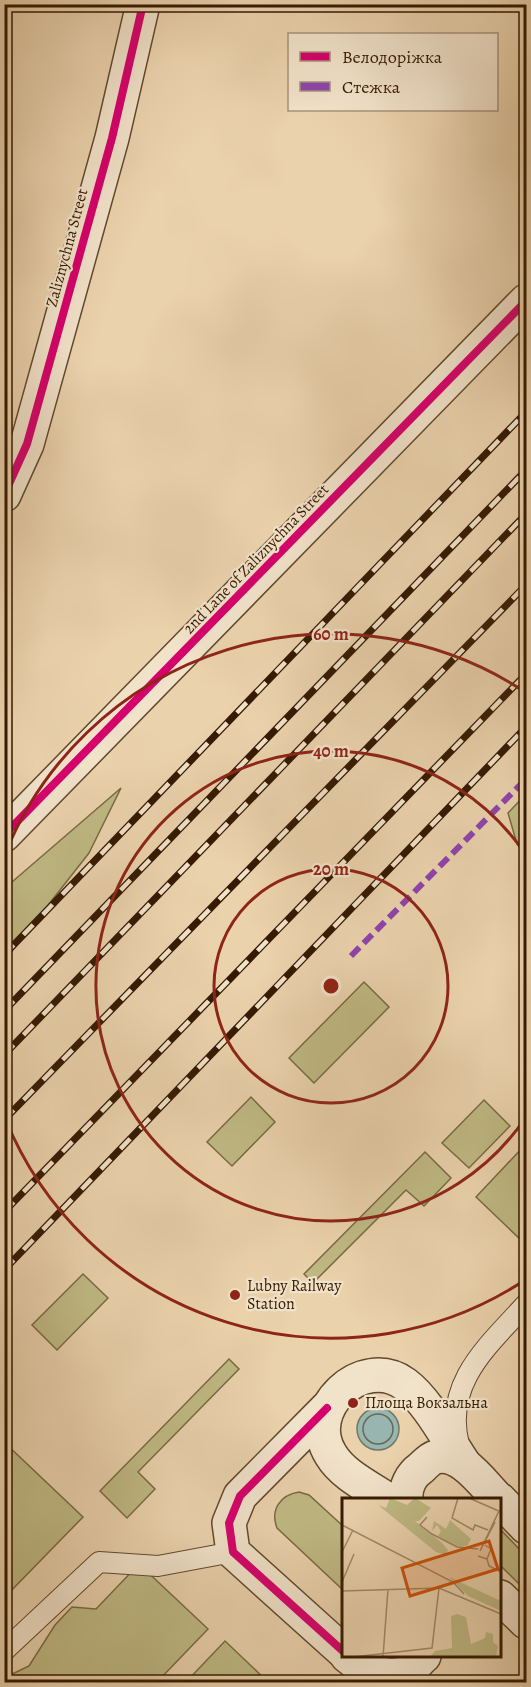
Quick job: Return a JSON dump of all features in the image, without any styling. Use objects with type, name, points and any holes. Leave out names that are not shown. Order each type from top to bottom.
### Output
[{"type":"street","name":"Zaliznychna Street","points":[[4,495],[27,444],[112,138],[143,4]]},
{"type":"street","name":"2nd Lane of Zaliznychna Street","points":[[4,835],[526,301]]},
{"type":"street","points":[[342,1650],[233,1552],[229,1523],[240,1496],[327,1408],[340,1389],[360,1377],[384,1376],[405,1384],[421,1400],[465,1466],[497,1498]]},
{"type":"street","points":[[327,1408],[323,1432],[330,1455],[346,1472],[385,1498]]},
{"type":"street","points":[[406,1498],[405,1490],[416,1472],[434,1457],[450,1457],[465,1466]]},
{"type":"street","points":[[501,1502],[526,1527]]},
{"type":"street","points":[[501,1598],[526,1622]]},
{"type":"street","points":[[348,1657],[359,1666],[385,1675],[409,1671],[423,1657]]},
{"type":"lane","points":[[465,1466],[455,1427],[459,1395],[473,1361],[526,1304]]},
{"type":"lane","points":[[4,1651],[99,1562],[158,1566],[233,1552]]},
{"type":"shaded area","points":[[121,788],[89,853],[5,960],[5,888]]},
{"type":"shaded area","points":[[526,794],[526,854],[517,844],[508,813]]},
{"type":"shaded area","points":[[364,982],[389,1007],[314,1083],[289,1058]]},
{"type":"shaded area","points":[[251,1097],[275,1122],[232,1166],[207,1142]]},
{"type":"shaded area","points":[[484,1100],[510,1126],[469,1168],[442,1143]]},
{"type":"shaded area","points":[[526,1144],[526,1239],[522,1241],[476,1197]]},
{"type":"shaded area","points":[[425,1152],[451,1178],[424,1206],[406,1190],[313,1283],[304,1274]]},
{"type":"shaded area","points":[[83,1274],[108,1298],[57,1350],[32,1325]]},
{"type":"shaded area","points":[[229,1359],[239,1369],[138,1472],[155,1489],[127,1518],[100,1491]]},
{"type":"shaded area","points":[[4,1442],[83,1517],[5,1597],[4,1597]]},
{"type":"shaded area","points":[[299,1492],[309,1495],[342,1525],[342,1589],[277,1528],[275,1515],[278,1504]]},
{"type":"shaded area","points":[[501,1530],[526,1556],[526,1591],[501,1566]]},
{"type":"shaded area","points":[[139,1564],[208,1629],[157,1682],[5,1682],[4,1678],[29,1666],[55,1625],[72,1607],[96,1609]]},
{"type":"shaded area","points":[[225,1641],[268,1682],[186,1682]]},
{"type":"water","points":[[378,1408],[393,1414],[399,1429],[393,1444],[378,1450],[363,1444],[357,1429],[363,1414]]},
{"type":"railway","points":[[4,955],[526,412]]},
{"type":"railway","points":[[4,1011],[526,470]]},
{"type":"railway","points":[[4,1055],[526,514]]},
{"type":"railway","points":[[4,1120],[526,585]]},
{"type":"railway","points":[[4,1212],[526,674]]},
{"type":"railway","points":[[4,1270],[526,727]]},
{"type":"marked path","points":[[351,956],[526,779]]},
{"type":"cycle path","points":[[4,495],[27,444],[112,138],[143,4]]},
{"type":"cycle path","points":[[4,835],[526,301]]},
{"type":"cycle path","points":[[327,1408],[240,1496],[229,1523],[233,1552],[342,1650]]},
{"type":"place","name":"Lubny Railway Station","points":[[235,1295]]},
{"type":"place","name":"Площа Вокзальна","points":[[353,1403]]}]
